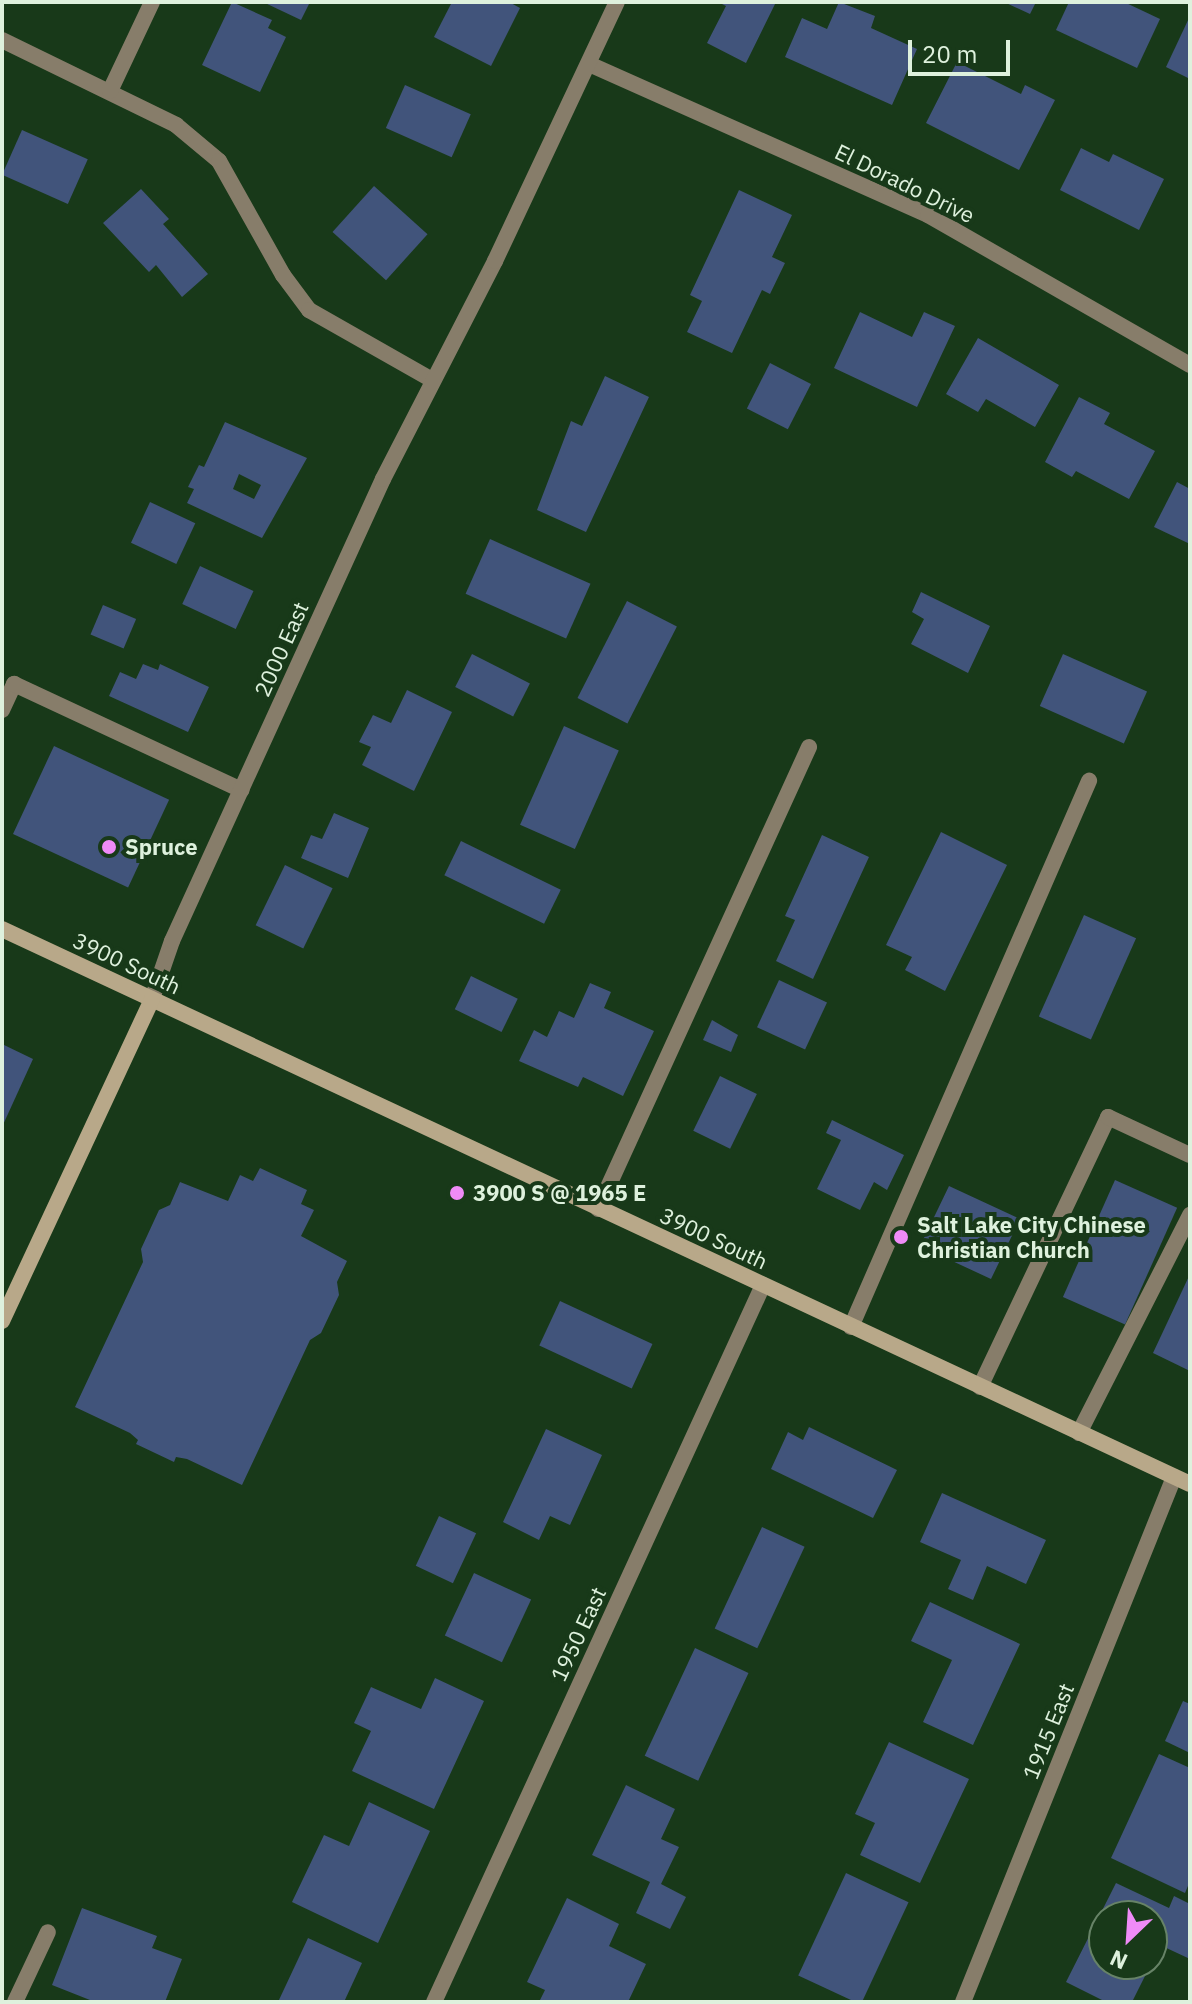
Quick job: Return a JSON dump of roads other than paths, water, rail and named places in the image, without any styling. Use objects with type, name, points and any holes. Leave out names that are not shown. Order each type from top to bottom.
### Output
[{"type":"main road","name":"3900 South","points":[[2,929],[1190,1484]]},
{"type":"main road","name":"2000 East","points":[[2,1321],[152,999]]},
{"type":"street","points":[[110,91],[152,2]]},
{"type":"street","name":"2000 East","points":[[152,999],[241,790],[432,380],[617,2]]},
{"type":"street","points":[[2,40],[176,125],[219,161],[283,275],[309,310],[432,380]]},
{"type":"street","name":"El Dorado Drive","points":[[589,64],[928,215],[1190,365]]},
{"type":"street","points":[[2,710],[14,684],[241,790]]},
{"type":"street","points":[[598,1209],[809,747]]},
{"type":"street","points":[[851,1327],[1089,781]]},
{"type":"street","points":[[980,1387],[1108,1117],[1190,1155]]},
{"type":"street","points":[[1079,1433],[1190,1215]]},
{"type":"street","name":"1950 East","points":[[434,2002],[763,1285]]},
{"type":"street","name":"1915 East","points":[[963,2002],[1174,1477]]},
{"type":"street","points":[[15,2002],[48,1932]]},
{"type":"place","name":"Spruce","points":[[109,847]]},
{"type":"place","name":"3900 S @ 1965 E","points":[[457,1193]]},
{"type":"place","name":"Salt Lake City Chinese Christian Church","points":[[901,1237]]}]
